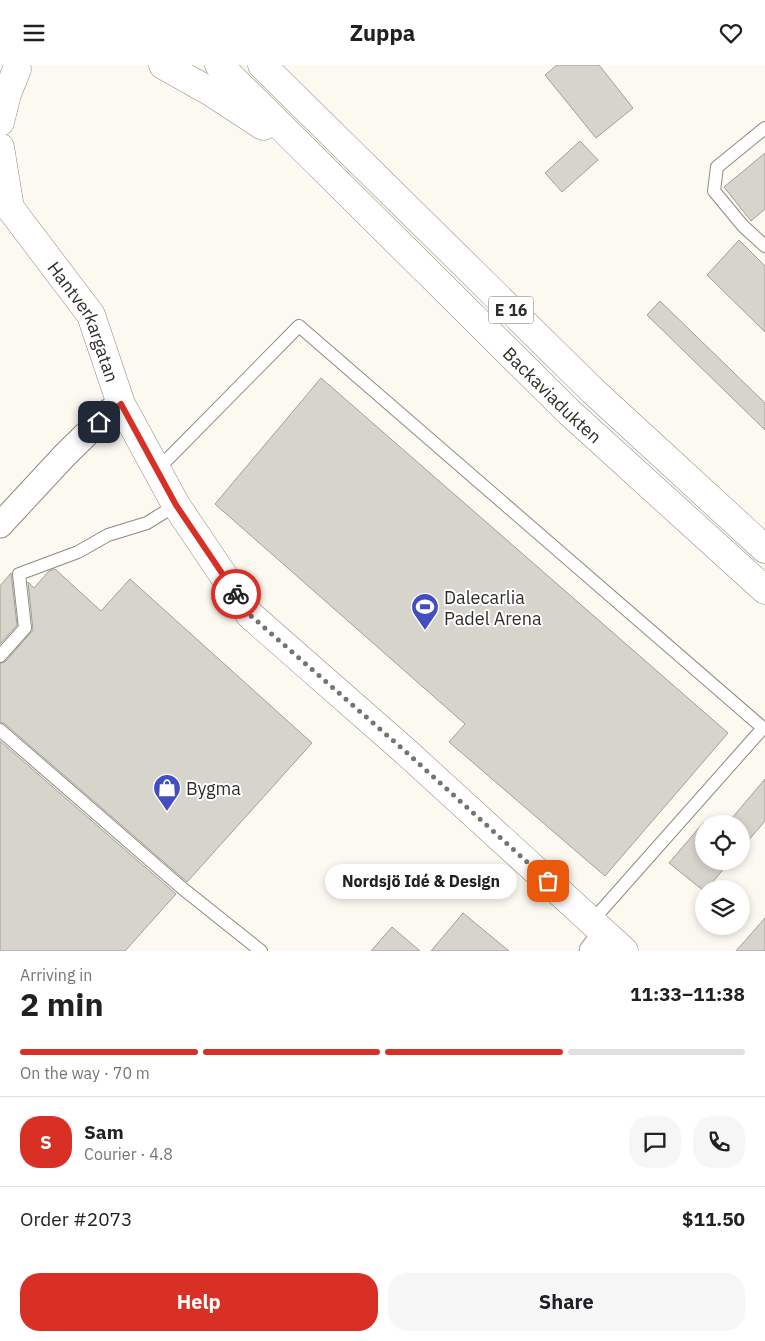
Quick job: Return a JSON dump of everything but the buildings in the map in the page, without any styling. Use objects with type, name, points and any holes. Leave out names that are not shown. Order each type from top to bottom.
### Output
[{"type":"main road","points":[[163,65],[210,92],[311,157]]},
{"type":"main road","name":"Backaviadukten","points":[[219,65],[569,412],[765,590]]},
{"type":"main road","name":"Backaviadukten","points":[[262,65],[593,391],[765,549]]},
{"type":"main road","points":[[0,122],[6,94],[14,71]]},
{"type":"main road","points":[[0,147],[5,203]]},
{"type":"main road","name":"Hantverkargatan","points":[[5,203],[91,315],[121,404],[156,471],[176,505],[250,615],[405,751],[603,940]]},
{"type":"street","points":[[0,525],[65,455],[110,411],[121,404]]},
{"type":"lane","points":[[765,128],[717,167],[714,191],[743,226],[765,245]]},
{"type":"lane","points":[[156,471],[299,326],[762,727],[603,940]]},
{"type":"lane","points":[[0,655],[25,628],[19,574],[78,552],[108,535],[147,523],[176,505]]},
{"type":"lane","points":[[0,730],[182,888],[261,951]]},
{"type":"way so far","points":[[236,594],[250,615],[405,751],[548,881]]},
{"type":"place","name":"Dalecarlia Padel Arena","points":[[425,631]]},
{"type":"place","name":"Bygma","points":[[167,812]]},
{"type":"place","name":"Nordsjö Idé & Design","points":[[548,881]]},
{"type":"route","points":[[99,422],[110,411],[121,404],[176,505],[236,594]]}]
